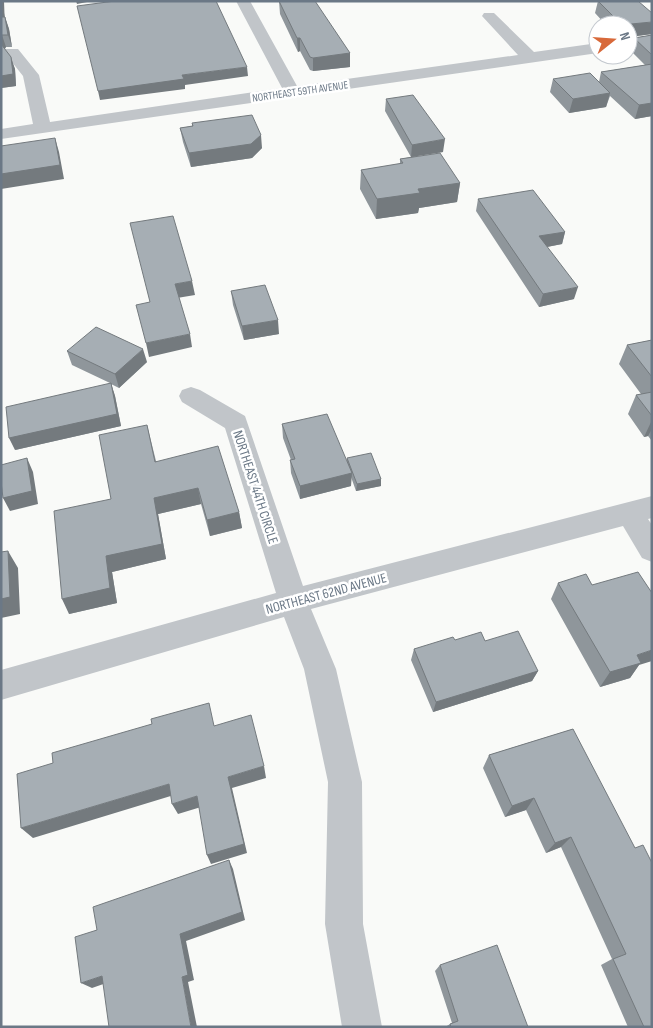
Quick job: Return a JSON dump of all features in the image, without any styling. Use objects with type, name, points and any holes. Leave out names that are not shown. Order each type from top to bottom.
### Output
[{"type":"street","points":[[243,1],[292,92]]},
{"type":"street","points":[[489,16],[530,58]]},
{"type":"street","points":[[638,43],[652,41]]},
{"type":"street","name":"NORTHEAST 59TH AVENUE","points":[[1,134],[588,49]]},
{"type":"street","points":[[12,52],[31,75],[43,128]]},
{"type":"street","name":"NORTHEAST 44TH CIRCLE","points":[[191,396],[236,423],[293,601],[320,669],[345,782],[344,924],[362,1027]]},
{"type":"street","points":[[641,510],[652,550]]},
{"type":"street","name":"NORTHEAST 62ND AVENUE","points":[[1,685],[293,601],[641,510]]},
{"type":"building","points":[[115,1],[216,1],[247,67],[182,75],[184,79],[98,91],[77,6]]},
{"type":"building","points":[[279,1],[315,1],[350,53],[310,57],[300,38],[297,38]]},
{"type":"building","points":[[598,1],[638,1],[652,13],[652,22],[638,23],[638,15],[612,15]]},
{"type":"building","points":[[1,17],[5,17],[8,35],[1,36]]},
{"type":"building","points":[[652,35],[652,55],[638,42],[638,37]]},
{"type":"building","points":[[1,44],[11,57],[13,74],[1,76]]},
{"type":"building","points":[[652,64],[652,103],[639,105],[601,72]]},
{"type":"building","points":[[590,73],[610,93],[573,99],[553,79]]},
{"type":"building","points":[[413,95],[445,139],[412,145],[386,99]]},
{"type":"building","points":[[252,115],[261,135],[251,144],[189,153],[180,128],[193,126],[192,123]]},
{"type":"building","points":[[55,138],[60,165],[1,174],[1,146]]},
{"type":"building","points":[[440,153],[460,183],[418,189],[420,193],[377,199],[361,170],[403,163],[400,159]]},
{"type":"building","points":[[533,190],[565,232],[539,236],[578,287],[543,294],[478,199]]},
{"type":"building","points":[[173,216],[192,281],[175,284],[190,334],[146,343],[136,305],[150,302],[130,223]]},
{"type":"building","points":[[265,285],[278,320],[242,326],[231,291]]},
{"type":"building","points":[[96,327],[143,349],[115,374],[67,351]]},
{"type":"building","points":[[652,340],[652,377],[627,345]]},
{"type":"building","points":[[111,383],[117,414],[9,438],[6,407]]},
{"type":"building","points":[[652,392],[652,416],[636,395]]},
{"type":"building","points":[[327,414],[352,473],[300,486],[290,460],[295,459],[282,424]]},
{"type":"building","points":[[147,425],[155,462],[218,446],[239,512],[207,520],[198,488],[154,498],[162,544],[106,556],[110,588],[62,599],[54,511],[111,499],[99,435]]},
{"type":"building","points":[[371,453],[381,479],[357,484],[347,458]]},
{"type":"building","points":[[27,458],[32,491],[3,498],[1,465]]},
{"type":"building","points":[[8,551],[10,597],[1,599],[1,552]]},
{"type":"building","points":[[638,572],[652,593],[652,650],[637,655],[641,663],[610,672],[558,583],[586,574],[592,585]]},
{"type":"building","points":[[518,631],[538,671],[436,702],[414,649],[453,637],[455,640],[481,632],[485,641]]},
{"type":"building","points":[[209,703],[214,726],[251,715],[264,766],[228,777],[244,844],[207,855],[197,796],[172,804],[169,784],[21,828],[17,774],[53,763],[52,753],[152,724],[151,719]]},
{"type":"building","points":[[573,729],[635,848],[643,845],[652,863],[652,1027],[644,1027],[613,959],[626,954],[571,837],[555,843],[534,798],[512,806],[489,755]]},
{"type":"building","points":[[229,860],[242,912],[180,934],[188,975],[182,977],[191,1027],[109,1027],[102,976],[81,983],[75,937],[97,930],[93,907]]},
{"type":"building","points":[[497,945],[528,1027],[451,1027],[450,1024],[458,1021],[440,965]]}]
